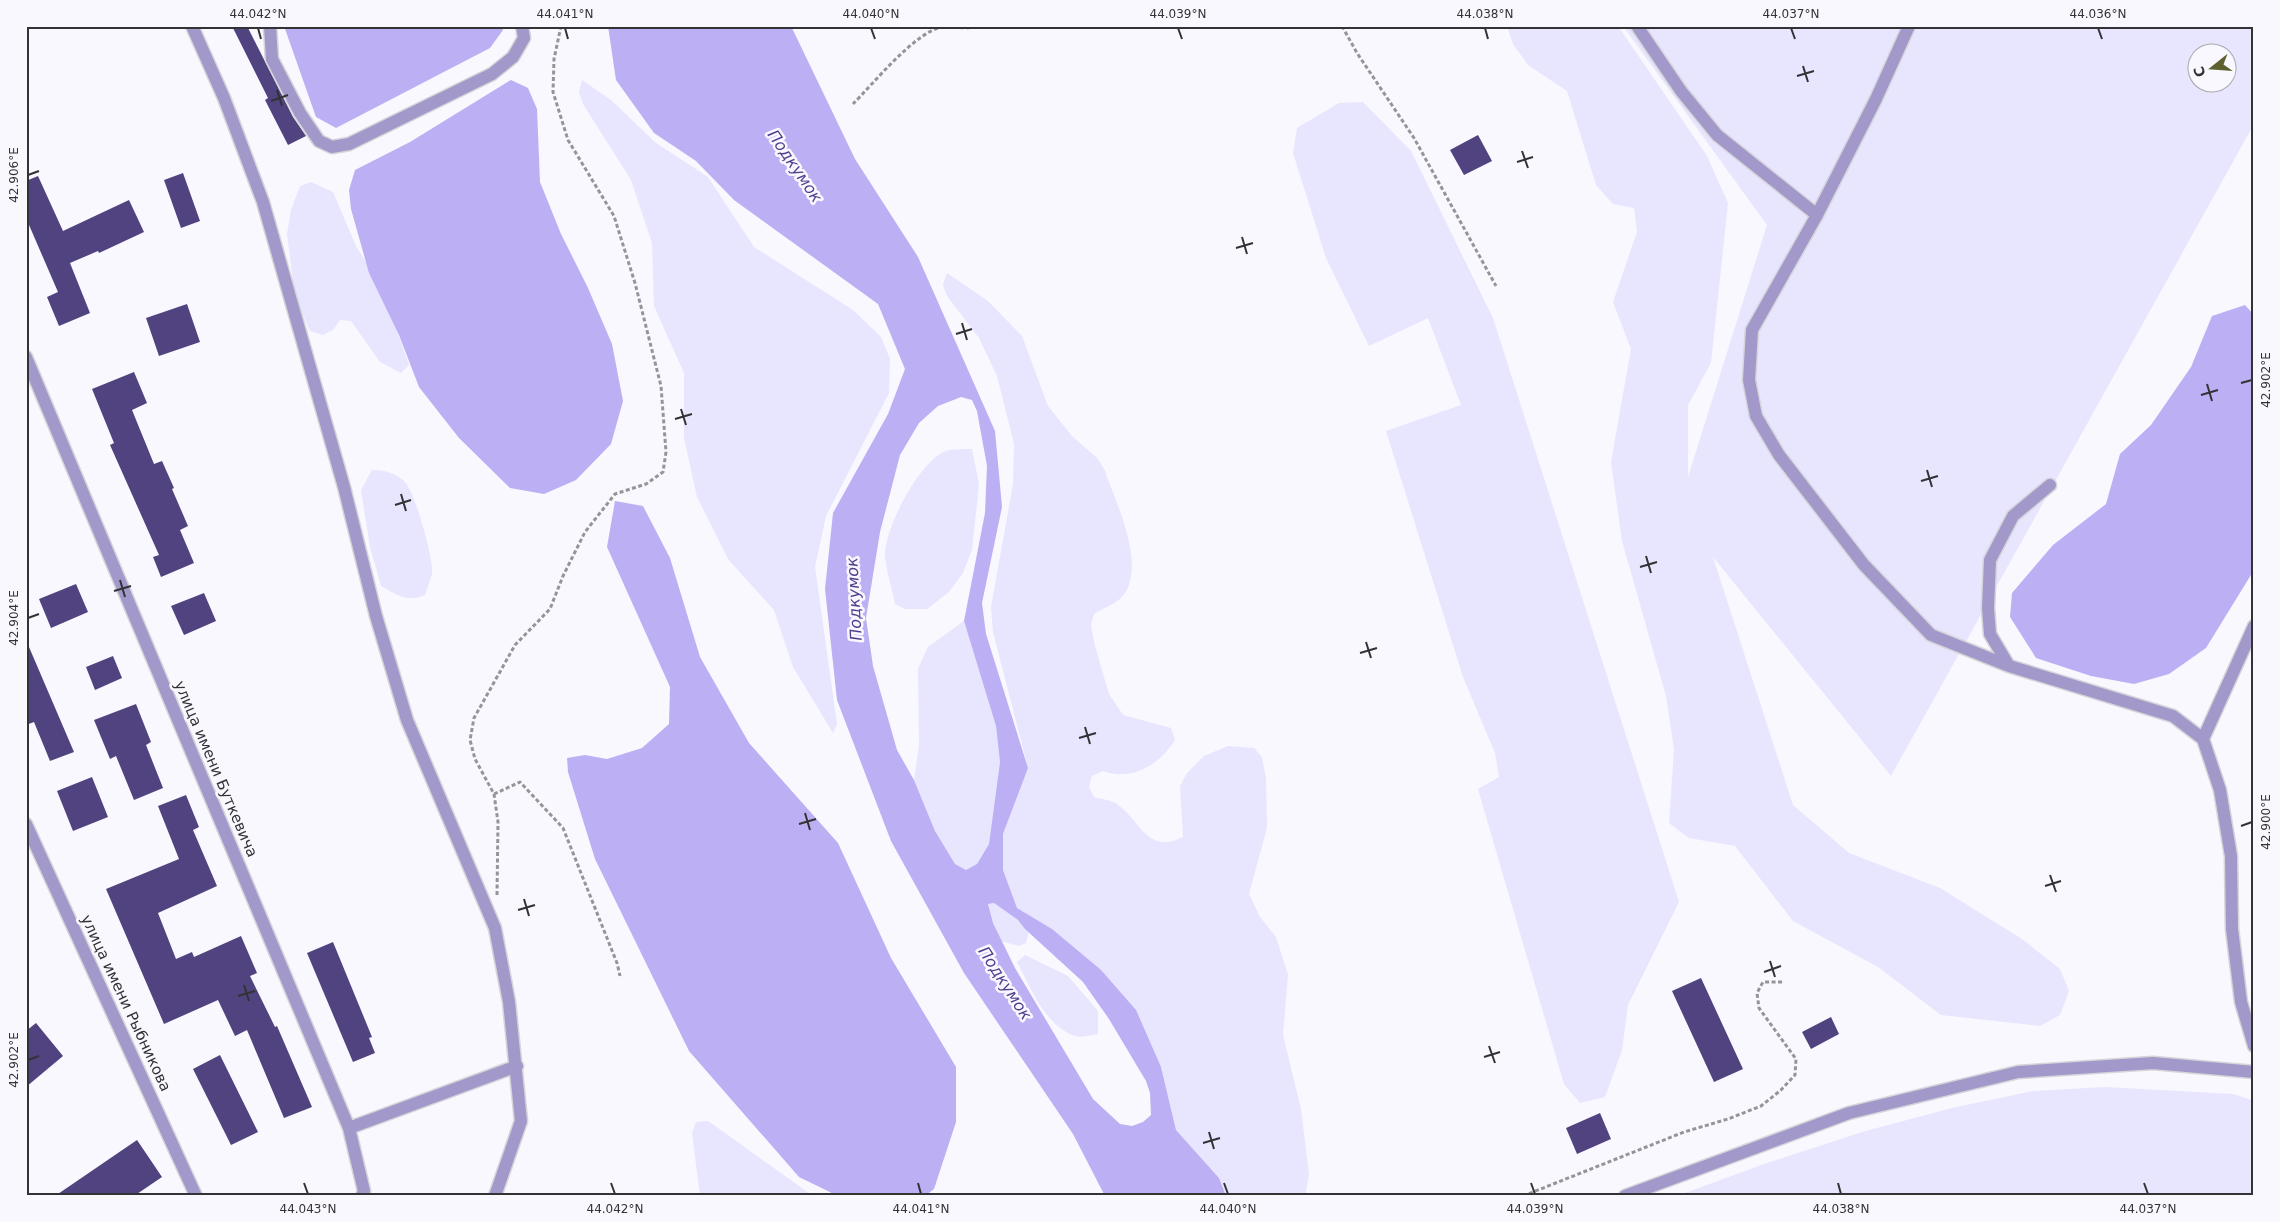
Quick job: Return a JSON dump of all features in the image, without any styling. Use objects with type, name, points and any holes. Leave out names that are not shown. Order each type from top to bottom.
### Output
[{"type":"street","points":[[192,26],[224,98],[263,202],[344,487],[376,616],[407,720],[495,928],[509,1002],[517,1066],[521,1121],[495,1196]]},
{"type":"street","points":[[270,26],[272,59],[276,67],[300,113],[319,141],[332,147],[349,144],[492,74],[514,57],[524,38],[522,26]]},
{"type":"street","points":[[1636,26],[1681,91],[1717,135],[1817,215]]},
{"type":"street","points":[[1909,26],[1876,99],[1817,215],[1752,330],[1749,380],[1756,416],[1778,455],[1864,565],[1931,636],[2009,666],[2173,716],[2203,739],[2220,790],[2231,856],[2232,929],[2241,1002],[2254,1046]]},
{"type":"street","name":"улица имени Буткевича","points":[[26,357],[349,1128],[364,1191],[362,1196]]},
{"type":"street","points":[[2009,666],[1990,634],[1988,608],[1990,560],[2013,516],[2050,486]]},
{"type":"street","points":[[2203,739],[2254,626]]},
{"type":"street","name":"улица имени Рыбникова","points":[[26,824],[196,1196]]},
{"type":"street","points":[[1625,1196],[1849,1113],[2018,1072],[2153,1063],[2254,1072]]},
{"type":"street","points":[[349,1128],[517,1066]]},
{"type":"path","points":[[497,900],[498,822],[494,794],[475,759],[470,740],[474,718],[515,645],[550,609],[563,576],[585,532],[615,494],[646,484],[663,472],[666,452],[661,386],[635,283],[614,216],[568,140],[553,92],[554,59],[561,26]]},
{"type":"path","points":[[853,104],[914,41],[941,27],[970,28],[977,26]]},
{"type":"path","points":[[1342,26],[1357,53],[1414,138],[1496,286]]},
{"type":"path","points":[[494,794],[520,782],[563,828],[617,963],[620,976]]},
{"type":"path","points":[[1523,1196],[1684,1132],[1728,1119],[1761,1106],[1768,1101],[1795,1074],[1796,1059],[1759,1008],[1757,993],[1763,982],[1784,982]]},
{"type":"shaded area","points":[[1507,26],[1618,26],[1707,156],[1728,203],[1711,363],[1688,405],[1688,477],[1767,225],[1623,26],[2254,26],[2254,124],[1891,776],[1713,557],[1793,805],[1849,853],[1940,888],[2022,939],[2060,969],[2069,991],[2060,1015],[2040,1026],[1941,1015],[1878,967],[1793,921],[1735,846],[1689,838],[1669,823],[1674,749],[1666,696],[1622,541],[1611,462],[1631,349],[1613,302],[1637,232],[1634,208],[1613,204],[1596,185],[1567,91],[1528,65],[1513,44]]},
{"type":"shaded area","points":[[582,80],[611,100],[656,143],[708,177],[754,247],[853,310],[881,337],[890,359],[889,393],[826,516],[815,567],[837,724],[833,733],[793,667],[774,610],[728,559],[697,497],[684,438],[684,373],[654,306],[652,243],[631,180],[583,104],[579,92]]},
{"type":"shaded area","points":[[1363,102],[1411,151],[1493,318],[1679,902],[1628,1005],[1622,1050],[1605,1097],[1580,1103],[1564,1084],[1478,789],[1499,777],[1495,753],[1463,677],[1386,431],[1461,405],[1428,318],[1369,346],[1326,258],[1293,153],[1297,128],[1339,103]]},
{"type":"shaded area","points":[[311,182],[333,192],[356,246],[382,288],[409,365],[401,373],[380,362],[351,321],[340,320],[333,330],[323,335],[310,331],[295,297],[287,234],[291,210],[300,186]]},
{"type":"shaded area","points":[[947,273],[988,301],[1022,336],[1048,406],[1072,436],[1098,459],[1105,471],[1127,534],[1131,551],[1132,568],[1130,583],[1120,599],[1094,614],[1091,625],[1095,646],[1109,694],[1123,715],[1171,728],[1175,740],[1162,757],[1144,769],[1124,774],[1103,771],[1092,776],[1089,787],[1094,797],[1117,804],[1145,834],[1153,839],[1161,842],[1171,841],[1183,837],[1180,786],[1187,773],[1204,756],[1228,746],[1254,748],[1262,757],[1266,779],[1267,828],[1249,894],[1260,917],[1276,937],[1288,975],[1283,1035],[1301,1109],[1309,1174],[1305,1196],[1226,1196],[1219,1178],[1176,1130],[1161,1067],[1052,929],[1017,908],[1003,870],[1003,834],[1028,768],[993,632],[991,607],[1013,484],[1014,444],[997,376],[979,338],[947,296],[943,285]]},
{"type":"shaded area","points":[[972,449],[979,484],[972,550],[963,573],[949,592],[927,609],[905,609],[895,604],[885,555],[891,528],[898,511],[916,479],[938,455],[949,450]]},
{"type":"shaded area","points":[[372,470],[389,472],[401,478],[413,497],[432,565],[432,573],[425,595],[412,598],[402,597],[381,586],[370,547],[361,490]]},
{"type":"shaded area","points":[[964,621],[996,726],[1000,762],[989,844],[977,864],[966,870],[955,864],[935,831],[914,780],[919,746],[918,669],[928,647]]},
{"type":"shaded area","points":[[994,903],[1018,920],[1029,932],[1026,943],[1019,946],[1001,941],[993,923],[988,904]]},
{"type":"shaded area","points":[[1025,955],[1068,976],[1098,1011],[1098,1034],[1077,1037],[1064,1031],[1047,1015],[1033,994],[1017,962]]},
{"type":"shaded area","points":[[2105,1087],[2233,1094],[2254,1101],[2254,1196],[1677,1196],[1764,1164],[1862,1132],[1952,1108],[2033,1091]]},
{"type":"shaded area","points":[[708,1121],[813,1196],[700,1196],[692,1133],[696,1122]]},
{"type":"water","points":[[284,26],[502,26],[503,30],[490,48],[336,128],[316,117]]},
{"type":"water","name":"Подкумок","points":[[608,26],[791,26],[855,159],[918,257],[995,431],[1002,507],[982,603],[986,634],[1028,768],[1003,834],[1003,870],[1017,908],[1052,929],[1101,970],[1136,1010],[1161,1067],[1176,1130],[1219,1178],[1226,1196],[1105,1196],[1073,1134],[964,973],[891,841],[837,700],[825,589],[833,513],[888,414],[905,369],[878,304],[734,200],[696,161],[654,133],[616,80]],"holes":[[[961,397],[972,400],[977,411],[987,466],[985,513],[964,621],[996,726],[1000,762],[989,844],[977,864],[966,870],[955,864],[935,831],[914,780],[897,750],[873,666],[866,618],[880,532],[900,455],[919,423],[938,406]],[[994,903],[1018,920],[1025,929],[1083,982],[1109,1019],[1146,1081],[1150,1093],[1151,1115],[1143,1122],[1132,1126],[1120,1124],[1093,1099],[1015,968],[993,923],[988,904]]]},
{"type":"water","points":[[511,80],[528,88],[537,109],[540,182],[561,234],[588,288],[612,344],[623,401],[611,444],[576,480],[544,494],[510,488],[459,438],[419,387],[399,335],[369,273],[351,209],[349,190],[355,170],[410,142]]},
{"type":"water","points":[[2245,305],[2254,315],[2254,570],[2206,648],[2169,674],[2134,684],[2091,676],[2036,658],[2010,617],[2012,593],[2053,545],[2106,504],[2120,454],[2151,425],[2191,367],[2212,316]]},
{"type":"water","points":[[615,501],[643,506],[670,558],[700,657],[749,743],[838,843],[891,958],[956,1067],[956,1122],[934,1189],[925,1196],[838,1196],[799,1177],[689,1051],[595,859],[568,772],[567,758],[585,755],[607,759],[642,748],[669,724],[670,687],[607,547]]},
{"type":"building","points":[[232,26],[247,26],[293,117],[306,136],[288,145],[265,100],[268,98]]},
{"type":"building","points":[[1478,135],[1492,161],[1464,175],[1450,150]]},
{"type":"building","points":[[183,173],[200,221],[181,228],[164,180]]},
{"type":"building","points":[[38,176],[63,231],[129,200],[144,232],[99,253],[98,251],[70,263],[90,313],[59,326],[47,297],[58,292],[26,218],[26,181]]},
{"type":"building","points":[[187,304],[200,342],[159,356],[146,318]]},
{"type":"building","points":[[134,372],[147,403],[132,410],[154,464],[162,461],[174,488],[172,489],[188,526],[180,530],[194,563],[161,577],[153,557],[159,555],[110,445],[114,443],[92,389]]},
{"type":"building","points":[[76,584],[88,612],[51,628],[39,599]]},
{"type":"building","points":[[204,593],[216,621],[184,635],[171,606]]},
{"type":"building","points":[[26,640],[74,752],[50,761],[34,722],[26,725]]},
{"type":"building","points":[[113,656],[122,678],[95,690],[86,667]]},
{"type":"building","points":[[136,704],[151,742],[146,745],[163,788],[134,800],[116,756],[110,759],[94,720]]},
{"type":"building","points":[[92,777],[108,817],[73,831],[57,791]]},
{"type":"building","points":[[186,795],[199,827],[193,830],[217,886],[158,913],[176,959],[192,952],[194,957],[241,936],[257,973],[250,976],[275,1027],[277,1026],[312,1107],[284,1118],[247,1030],[235,1036],[218,1000],[164,1024],[106,889],[179,859],[158,806]]},
{"type":"building","points":[[333,942],[372,1037],[369,1038],[375,1053],[353,1062],[307,953]]},
{"type":"building","points":[[1701,978],[1743,1069],[1714,1082],[1672,991]]},
{"type":"building","points":[[1831,1017],[1839,1034],[1811,1049],[1802,1032]]},
{"type":"building","points":[[36,1023],[63,1056],[26,1087],[26,1031]]},
{"type":"building","points":[[220,1055],[258,1132],[231,1145],[193,1069]]},
{"type":"building","points":[[1600,1113],[1611,1139],[1577,1154],[1566,1128]]},
{"type":"building","points":[[137,1140],[162,1177],[134,1196],[55,1196]]}]
